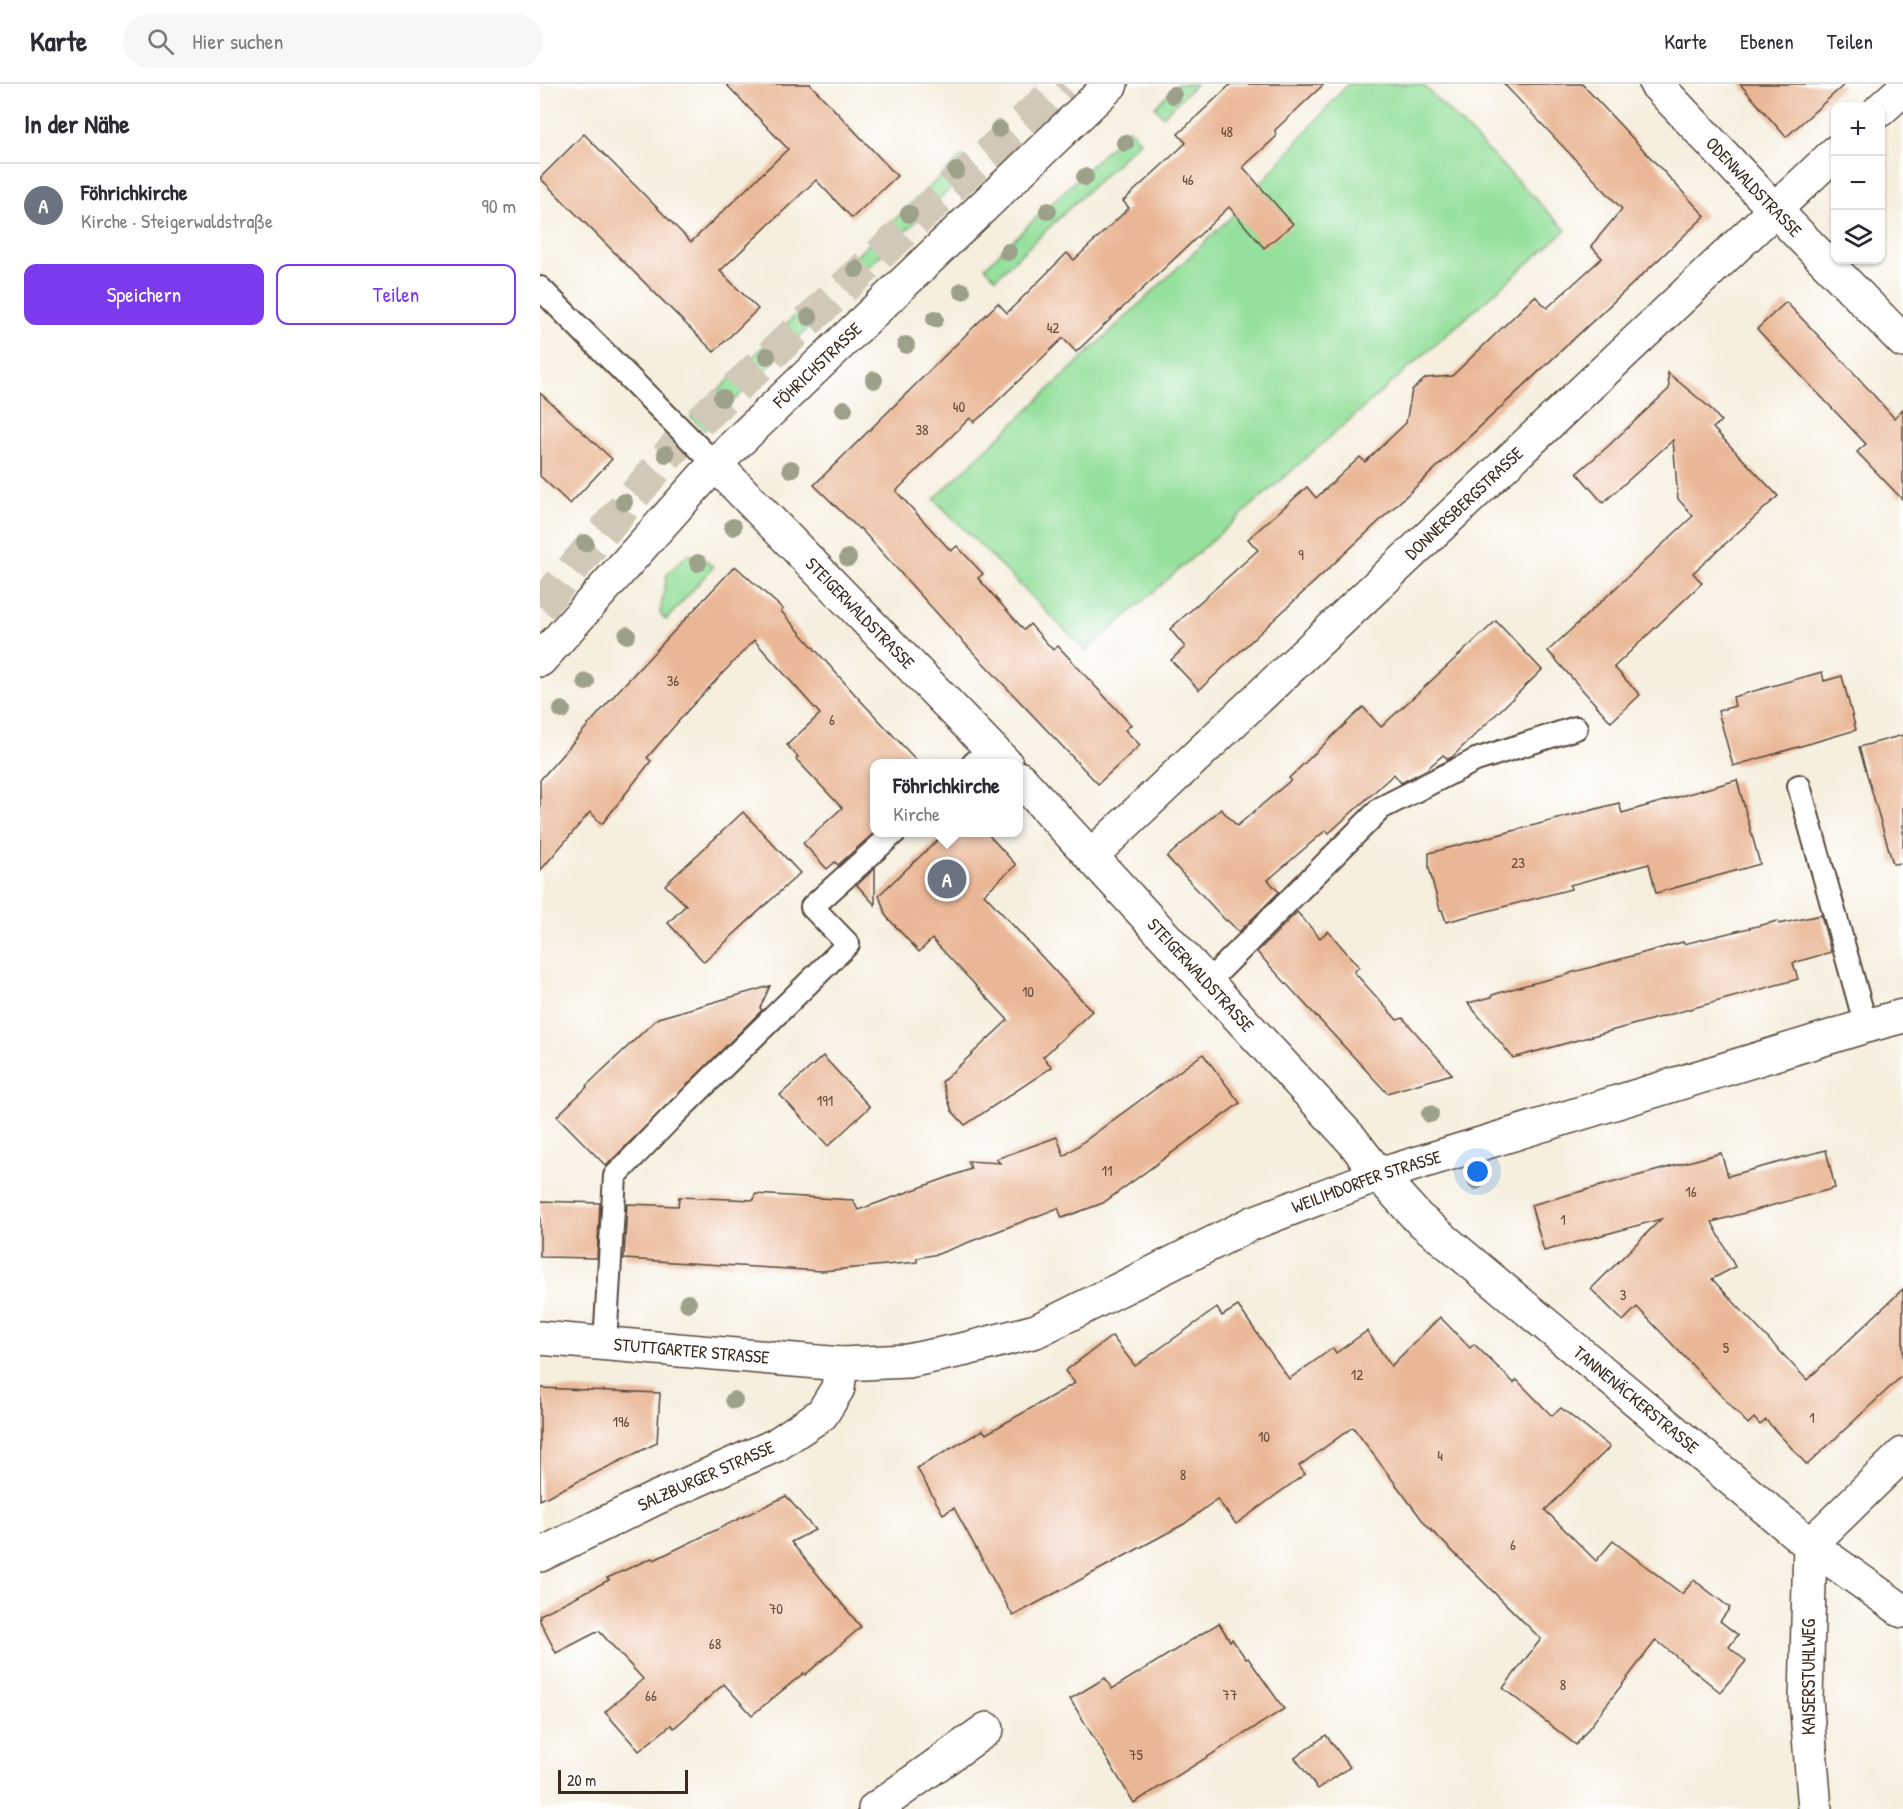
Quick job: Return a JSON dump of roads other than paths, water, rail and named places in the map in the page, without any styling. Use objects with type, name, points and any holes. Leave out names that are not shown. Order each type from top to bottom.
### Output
[{"type":"street","name":"FÖHRICHSTRASSE","points":[[540,660],[715,464],[1111,84]]},
{"type":"street","name":"ODENWALDSTRASSE","points":[[1656,84],[1903,341]]},
{"type":"street","points":[[1885,106],[1903,89]]},
{"type":"street","name":"DONNERSBERGSTRASSE","points":[[1092,855],[1832,156]]},
{"type":"street","name":"STEIGERWALDSTRASSE","points":[[715,464],[990,758]]},
{"type":"street","name":"STEIGERWALDSTRASSE","points":[[1023,782],[1352,1140],[1380,1175]]},
{"type":"street","name":"WEILIMDORFER STRASSE","points":[[841,1364],[908,1361],[1036,1331],[1253,1223],[1380,1175],[1903,1016]]},
{"type":"street","name":"TANNENÄCKERSTRASSE","points":[[1380,1175],[1418,1218],[1810,1545],[1903,1611]]},
{"type":"street","name":"STUTTGARTER STRASSE","points":[[540,1338],[841,1364]]},
{"type":"street","name":"SALZBURGER STRASSE","points":[[540,1555],[654,1499],[776,1445],[822,1414],[838,1388],[841,1364]]},
{"type":"street","points":[[1810,1545],[1903,1454]]},
{"type":"street","name":"KAISERSTUHLWEG","points":[[1810,1545],[1806,1699],[1815,1809]]},
{"type":"street","points":[[875,1809],[987,1729]]},
{"type":"lane","points":[[540,288],[715,464]]},
{"type":"lane","points":[[1208,982],[1381,808],[1476,760],[1576,728]]},
{"type":"lane","points":[[1799,786],[1866,1026]]},
{"type":"lane","points":[[605,1343],[615,1176],[848,944],[812,907],[889,837]]},
{"type":"tunnel","points":[[540,607],[686,434],[1063,84]]},
{"type":"place","name":"Föhrichkirche","points":[[947,879]]}]
